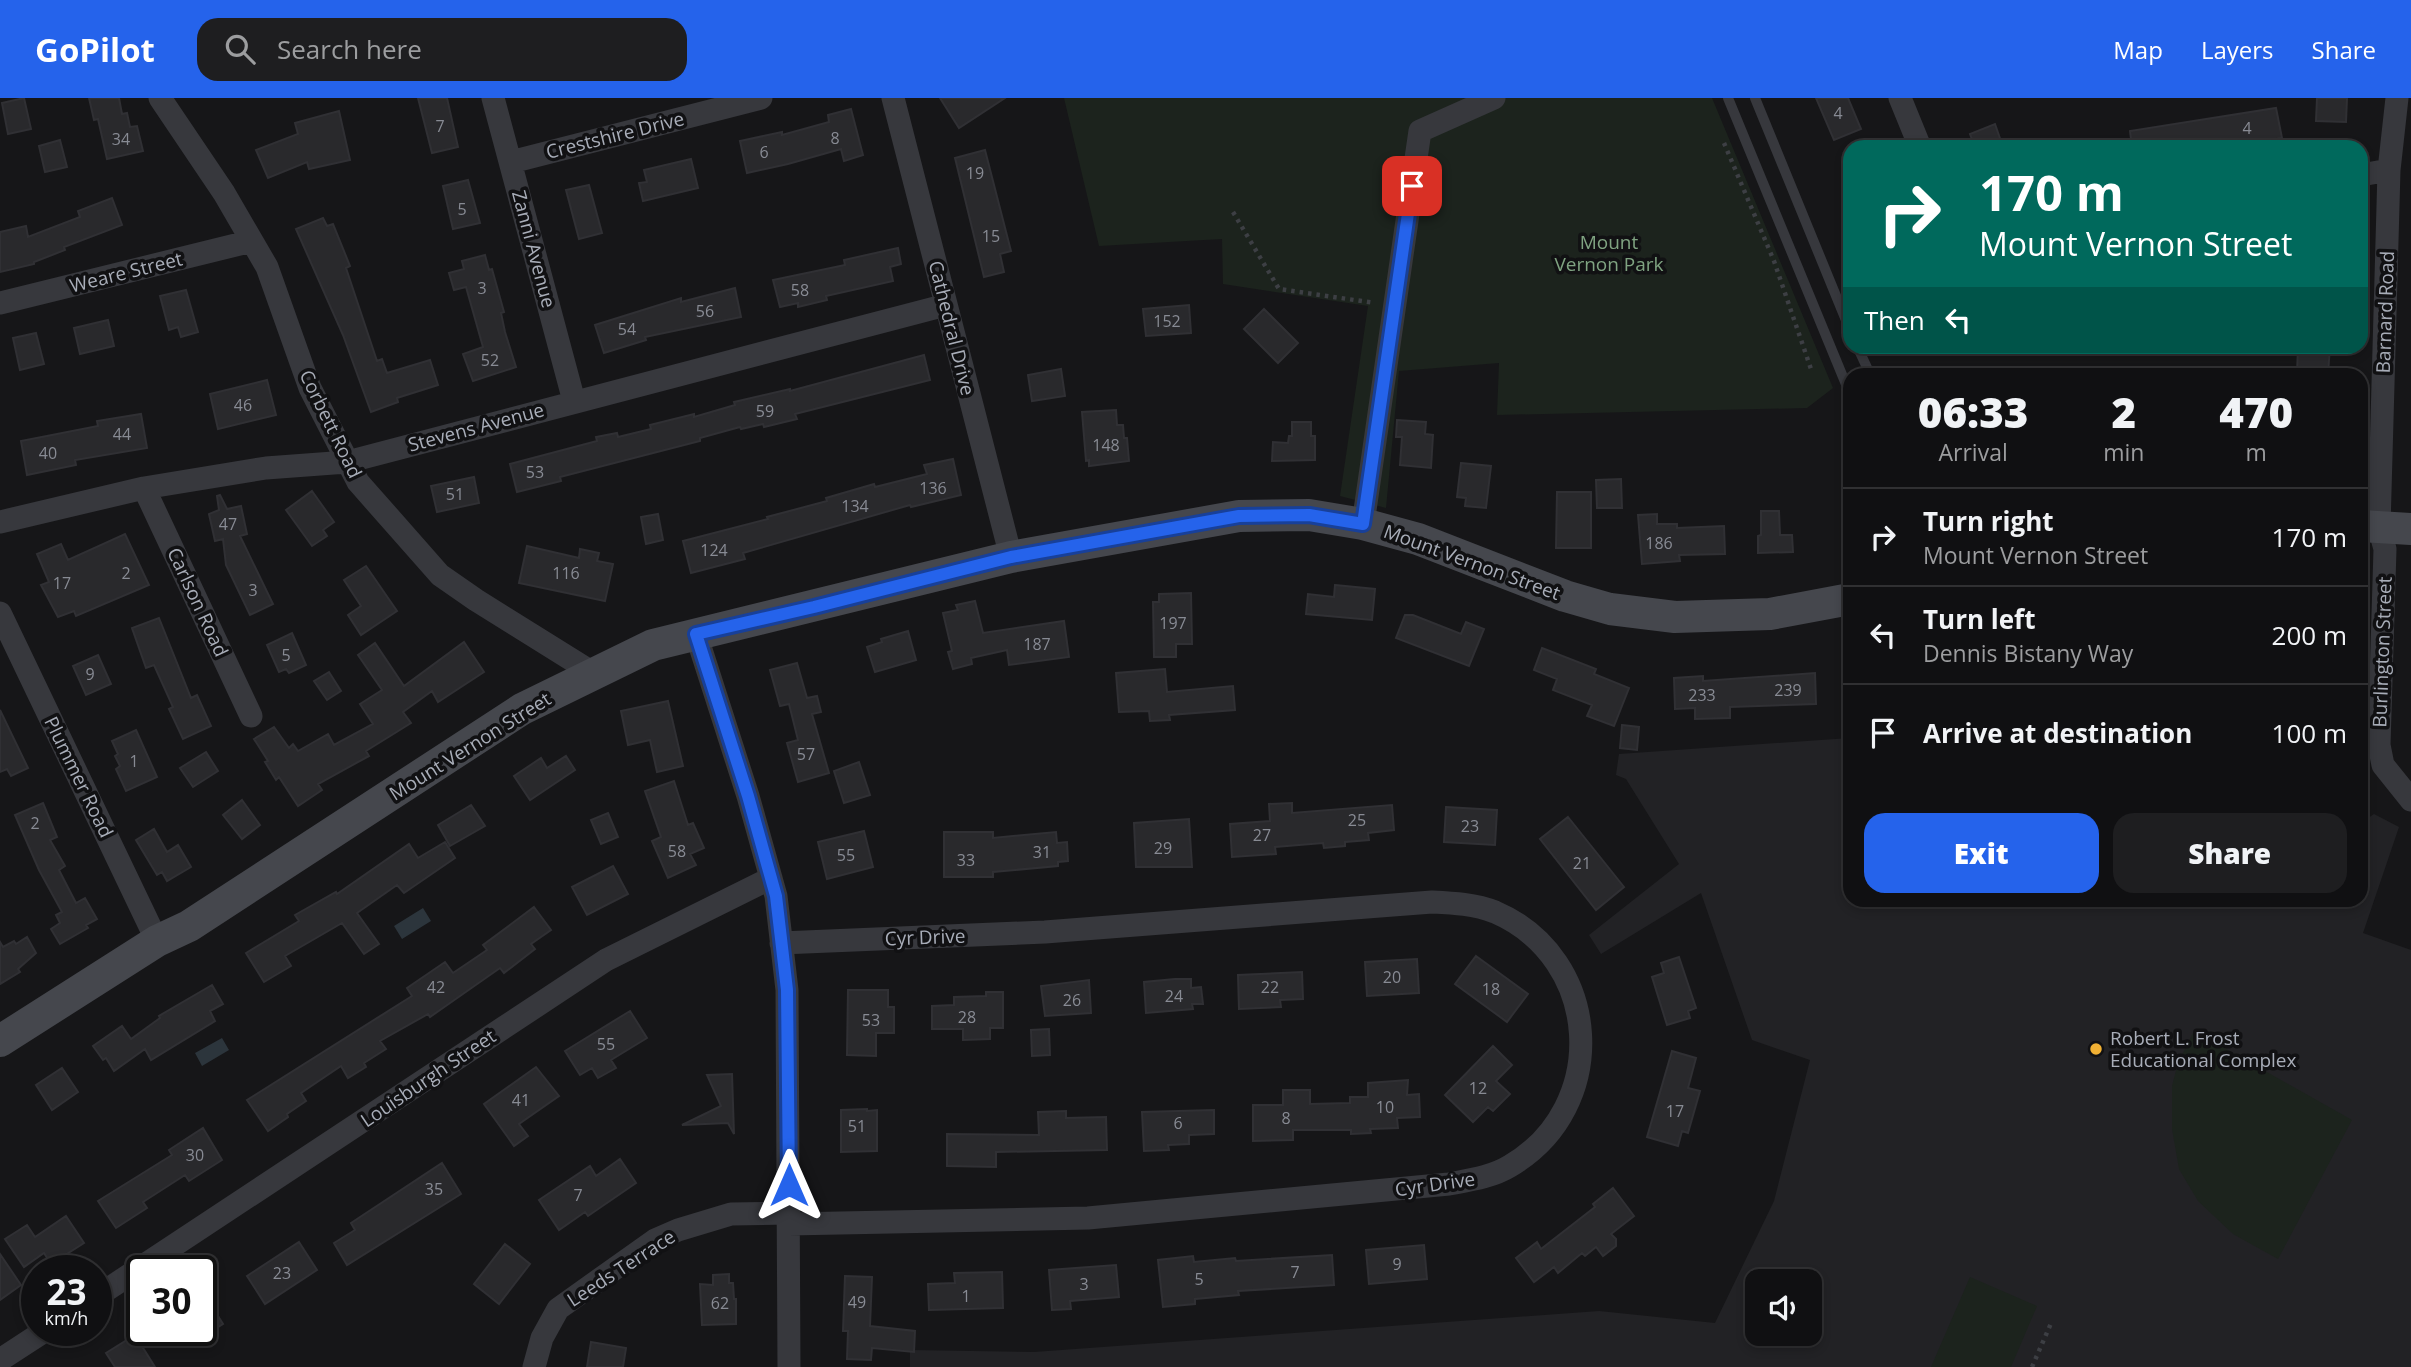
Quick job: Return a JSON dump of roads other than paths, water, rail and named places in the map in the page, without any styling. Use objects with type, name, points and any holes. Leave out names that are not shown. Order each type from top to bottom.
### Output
[{"type":"main road","name":"Mount Vernon Street","points":[[0,1041],[158,941],[189,926],[522,709],[593,673],[653,645],[1011,557],[1239,516],[1309,515],[1363,524],[1418,539],[1565,596],[1610,610],[1675,617],[1770,614],[1843,600]]},
{"type":"main road","points":[[2370,527],[2411,529]]},
{"type":"street","name":"Corbett Road","points":[[160,98],[224,194],[267,267],[310,388],[358,482],[440,575],[593,673]]},
{"type":"street","name":"Zanni Avenue","points":[[493,98],[575,401]]},
{"type":"street","name":"Crestshire Drive","points":[[511,162],[761,98]]},
{"type":"street","name":"Cathedral Drive","points":[[893,98],[1011,557]]},
{"type":"street","points":[[1363,524],[1420,131],[1494,98]]},
{"type":"street","points":[[1900,98],[1917,140]]},
{"type":"street","name":"Barnard Road","points":[[2370,527],[2389,170],[2397,98]]},
{"type":"street","points":[[2368,174],[2389,170]]},
{"type":"street","name":"Weare Street","points":[[0,303],[252,241]]},
{"type":"street","name":"Stevens Avenue","points":[[0,522],[144,488],[266,468],[347,462],[946,305]]},
{"type":"street","name":"Carlson Road","points":[[144,488],[251,716]]},
{"type":"street","name":"Burlington Street","points":[[2370,527],[2385,549],[2379,745],[2383,765],[2411,800]]},
{"type":"street","name":"Plummer Road","points":[[0,613],[158,941]]},
{"type":"street","points":[[696,634],[748,796],[776,896],[787,990],[789,1367]]},
{"type":"street","name":"Louisburgh Street","points":[[112,1286],[606,960],[771,878]]},
{"type":"street","name":"Cyr Drive","points":[[781,943],[1045,932],[1432,902],[1463,904],[1494,912],[1522,927],[1545,948],[1564,974],[1576,1003],[1582,1034],[1580,1066],[1572,1096],[1557,1124],[1536,1148],[1510,1166],[1481,1179],[1436,1186],[1088,1218],[789,1218]]},
{"type":"street","name":"Leeds Terrace","points":[[534,1367],[542,1338],[558,1310],[655,1240],[678,1230],[732,1214],[789,1218]]},
{"type":"street","points":[[0,1360],[21,1346]]},
{"type":"lane","points":[[1728,98],[1843,377]]},
{"type":"lane","points":[[1755,98],[1843,313]]},
{"type":"place","name":"Robert L. Frost Educational Complex","points":[[2096,1049]]},
{"type":"park label","name":"Mount Vernon Park","points":[[1609,253]]}]
